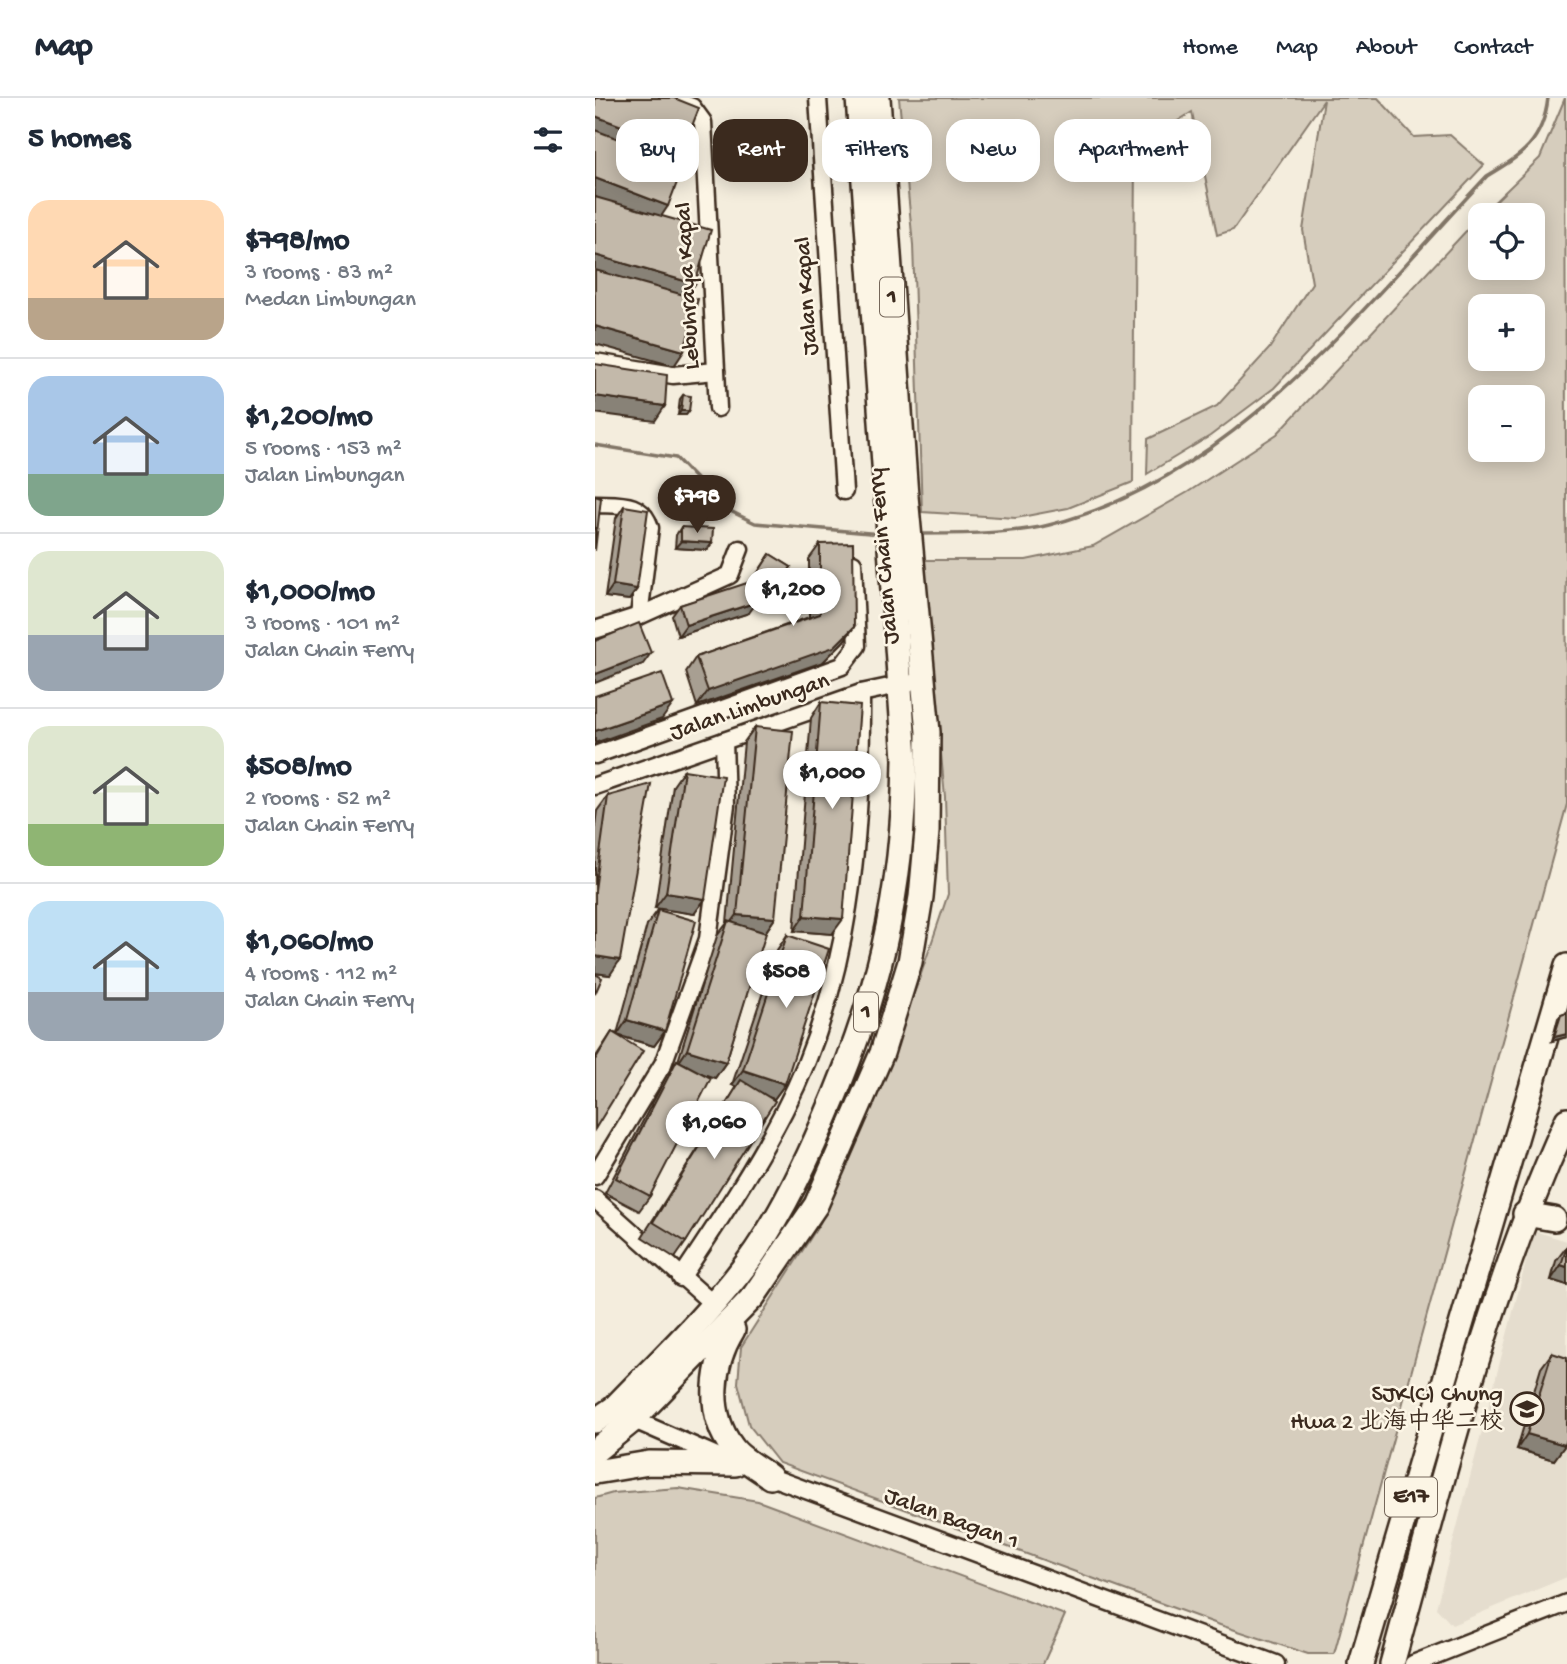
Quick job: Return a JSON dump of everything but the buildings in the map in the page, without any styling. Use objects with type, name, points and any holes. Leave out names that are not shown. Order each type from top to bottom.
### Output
[{"type":"highway","name":"Jalan Chain Ferry","points":[[595,1421],[623,1415],[753,1297],[816,1205],[881,1053],[910,962],[921,897],[929,785],[922,680],[907,627],[897,496],[857,98]]},
{"type":"highway","name":"Jalan Chain Ferry","points":[[878,98],[897,496]]},
{"type":"highway","name":"Jalan Chain Ferry","points":[[595,1451],[756,1250],[801,1172],[839,1087],[880,969],[901,860],[905,759],[897,685],[907,627]]},
{"type":"highway","name":"E17","points":[[1361,1664],[1567,966]]},
{"type":"highway","name":"E17","points":[[1392,1664],[1484,1336],[1525,1214],[1567,1121]]},
{"type":"highway","points":[[1525,1214],[1555,1219]]},
{"type":"highway","points":[[753,1297],[721,1349],[716,1373],[716,1409],[733,1449],[771,1477]]},
{"type":"highway","points":[[595,1472],[649,1463],[735,1464]]},
{"type":"street","name":"Lebuhraya Kapal","points":[[668,98],[692,107],[703,122],[703,241],[718,408]]},
{"type":"street","name":"Jalan Kapal","points":[[818,98],[844,491]]},
{"type":"street","points":[[595,362],[673,375],[716,371]]},
{"type":"street","points":[[595,503],[635,506],[646,515],[650,528],[639,616]]},
{"type":"street","points":[[595,630],[639,616],[730,575],[740,549]]},
{"type":"street","name":"Jalan Limbungan","points":[[595,755],[842,666],[857,646],[853,563]]},
{"type":"street","name":"Jalan Limbungan","points":[[595,786],[861,693],[922,680]]},
{"type":"street","points":[[681,1278],[721,1218],[785,1110],[812,1045],[840,952],[855,861],[861,775],[861,693]]},
{"type":"street","points":[[738,703],[748,733]]},
{"type":"street","points":[[595,1175],[663,1064],[708,939],[726,805],[724,741]]},
{"type":"street","points":[[595,1199],[713,1304]]},
{"type":"street","name":"Jalan Bagan 1","points":[[623,1415],[735,1464],[1276,1664]]},
{"type":"street","points":[[1413,1664],[1567,1603]]},
{"type":"shaded area","points":[[899,98],[1378,98],[1414,137],[1450,135],[1484,165],[1274,388],[1210,436],[1147,474],[1148,439],[1217,406],[1269,349],[1312,283],[1303,230],[1324,100],[1233,230],[1217,235],[1206,182],[1211,182],[1211,119],[1193,119],[1192,112],[1181,119],[1054,119],[1054,182],[1135,182],[1133,482],[1068,508],[1016,518],[922,512],[913,245],[907,182],[932,182],[932,119],[901,119]]},
{"type":"shaded area","points":[[1565,98],[1567,804],[1334,1654],[1308,1654],[1220,1625],[779,1463],[749,1425],[738,1383],[741,1347],[820,1223],[918,983],[948,894],[945,797],[923,560],[1026,560],[1093,546],[1188,492],[1277,434],[1468,229],[1468,280],[1545,280],[1545,203],[1493,203],[1540,158]]},
{"type":"shaded area","name":"SJK(C) Chung Hwa 2 北海中华二校","points":[[1534,1231],[1567,1241],[1567,1577],[1452,1625],[1436,1608]]},
{"type":"shaded area","points":[[678,1488],[758,1501],[1065,1615],[1043,1664],[595,1664],[595,1498],[613,1493]]},
{"type":"waterway","points":[[917,534],[1002,532],[1049,525],[1116,502],[1177,470],[1235,429],[1290,383],[1392,280],[1487,176],[1529,146],[1541,126],[1548,98]]},
{"type":"waterway","points":[[595,445],[676,458],[724,508],[755,523],[881,534]]},
{"type":"place","name":"SJK(C) Chung Hwa 2 北海中华二校","points":[[1527,1409]]}]
